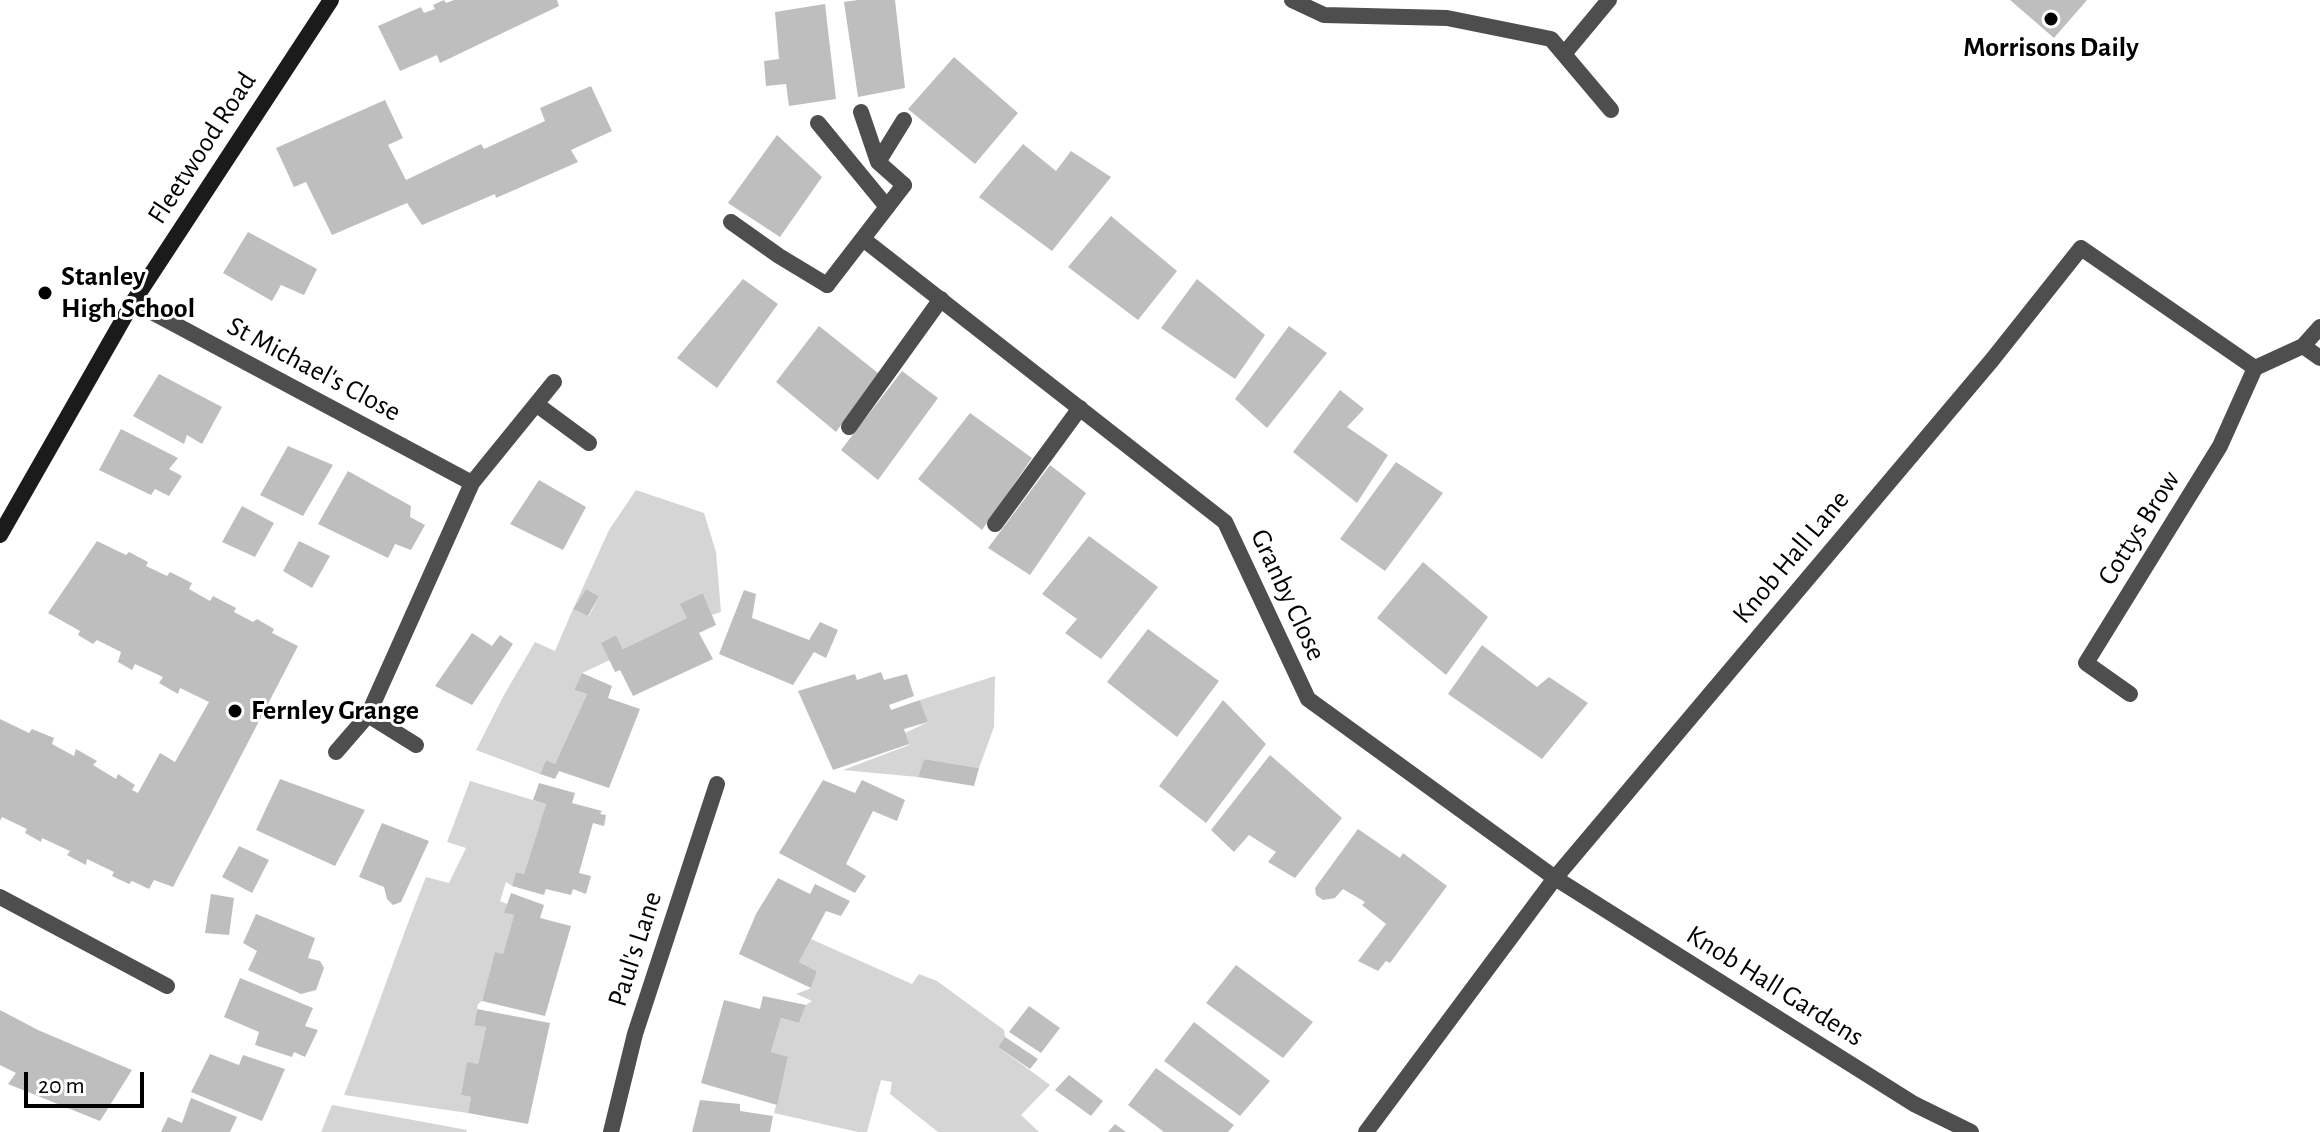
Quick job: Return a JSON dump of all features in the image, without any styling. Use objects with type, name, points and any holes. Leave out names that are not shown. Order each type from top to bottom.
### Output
[{"type":"street","name":"Fleetwood Road","points":[[0,535],[133,302],[331,0]]},
{"type":"street","points":[[1292,0],[1324,15],[1447,18],[1551,39],[1611,110]]},
{"type":"street","points":[[1564,54],[1609,0]]},
{"type":"street","points":[[731,222],[827,285],[904,185],[878,162],[861,112]]},
{"type":"street","points":[[878,162],[904,120]]},
{"type":"street","points":[[818,123],[887,207]]},
{"type":"street","name":"Granby Close","points":[[863,239],[1225,522],[1308,699],[1555,878]]},
{"type":"street","name":"Knob Hall Lane","points":[[1366,1132],[1555,878],[1992,360],[2081,248],[2255,368]]},
{"type":"street","points":[[849,427],[941,299]]},
{"type":"street","name":"St Michael's Close","points":[[133,302],[472,483]]},
{"type":"street","points":[[2255,368],[2303,346],[2320,327]]},
{"type":"street","points":[[2303,346],[2320,358]]},
{"type":"street","name":"Cottys Brow","points":[[2130,694],[2086,663],[2220,446],[2255,368]]},
{"type":"street","points":[[336,752],[368,715],[472,483],[554,382]]},
{"type":"street","points":[[536,404],[589,443]]},
{"type":"street","points":[[995,524],[1080,408]]},
{"type":"street","points":[[368,715],[416,745]]},
{"type":"street","name":"Paul's Lane","points":[[611,1132],[635,1034],[717,784]]},
{"type":"street","name":"Knob Hall Gardens","points":[[1555,878],[1914,1104],[1971,1132]]},
{"type":"street","points":[[0,897],[167,986]]},
{"type":"shaded area","points":[[636,490],[704,513],[716,552],[721,612],[712,615],[703,593],[687,618],[623,649],[616,635],[601,643],[610,660],[582,673],[574,690],[587,694],[555,764],[546,760],[540,774],[476,750],[535,642],[555,651],[573,609],[589,616],[599,596],[586,589],[574,607],[609,530]]},
{"type":"shaded area","points":[[995,676],[994,727],[979,768],[924,759],[918,777],[843,770],[909,745],[905,733],[928,722],[920,700]]},
{"type":"shaded area","points":[[470,781],[546,804],[524,874],[516,872],[512,886],[506,882],[500,901],[507,904],[505,913],[514,915],[503,954],[495,953],[482,1001],[478,1004],[474,1024],[486,1027],[478,1064],[467,1063],[461,1095],[471,1097],[468,1113],[344,1095],[426,877],[449,883],[466,848],[447,842]]},
{"type":"shaded area","points":[[811,939],[912,984],[919,974],[937,981],[1004,1030],[1005,1037],[998,1047],[1050,1085],[1021,1115],[1039,1132],[938,1132],[890,1094],[892,1082],[881,1080],[867,1132],[774,1113],[788,1058],[771,1052],[781,1018],[799,1023],[806,1005],[812,1001],[796,994],[811,988],[817,971],[799,962]]},
{"type":"shaded area","points":[[332,1105],[467,1130],[321,1132]]},
{"type":"building","points":[[444,0],[446,3],[454,0],[557,0],[559,6],[440,63],[437,55],[400,71],[378,26],[421,7],[424,13],[435,9],[433,5]]},
{"type":"building","points":[[895,0],[905,88],[858,97],[844,2]]},
{"type":"building","name":"Morrisons Daily","points":[[2010,0],[2087,0],[2054,38]]},
{"type":"building","points":[[825,4],[836,99],[789,106],[786,84],[766,86],[764,61],[779,59],[775,12]]},
{"type":"building","points":[[954,57],[1018,113],[975,164],[908,109]]},
{"type":"building","points":[[591,86],[612,131],[571,150],[578,162],[496,198],[495,194],[422,225],[407,203],[332,235],[306,182],[294,187],[276,148],[385,100],[403,138],[388,145],[406,180],[481,144],[484,149],[545,121],[540,108]]},
{"type":"building","points":[[777,135],[822,177],[780,237],[728,203]]},
{"type":"building","points":[[1023,144],[1056,171],[1071,151],[1111,177],[1052,251],[979,197]]},
{"type":"building","points":[[1111,216],[1177,271],[1138,320],[1068,267]]},
{"type":"building","points":[[248,232],[317,269],[304,295],[281,285],[272,301],[223,273]]},
{"type":"building","points":[[743,279],[778,304],[717,388],[677,358]]},
{"type":"building","points":[[1197,279],[1265,335],[1235,379],[1161,328]]},
{"type":"building","points":[[819,326],[878,373],[836,432],[776,382]]},
{"type":"building","points":[[1289,326],[1327,353],[1267,428],[1235,399]]},
{"type":"building","points":[[902,371],[938,398],[878,480],[841,450]]},
{"type":"building","points":[[159,374],[222,407],[202,444],[187,435],[184,444],[133,416]]},
{"type":"building","points":[[1340,390],[1364,409],[1347,427],[1388,455],[1357,503],[1293,452]]},
{"type":"building","points":[[970,413],[1032,458],[982,530],[918,479]]},
{"type":"building","points":[[121,429],[178,458],[169,469],[182,476],[169,496],[155,489],[151,495],[99,470]]},
{"type":"building","points":[[288,446],[333,465],[303,516],[260,495]]},
{"type":"building","points":[[1396,462],[1443,493],[1385,571],[1340,539]]},
{"type":"building","points":[[1050,465],[1086,493],[1030,575],[988,548]]},
{"type":"building","points":[[348,471],[411,506],[410,517],[425,525],[411,550],[395,544],[388,558],[318,524]]},
{"type":"building","points":[[539,480],[586,507],[563,550],[510,524]]},
{"type":"building","points":[[242,506],[274,523],[255,557],[222,542]]},
{"type":"building","points":[[1089,536],[1158,587],[1101,659],[1065,633],[1077,619],[1042,594]]},
{"type":"building","name":"Fernley Grange","points":[[97,541],[126,555],[129,552],[148,562],[146,566],[167,576],[170,572],[192,583],[189,589],[210,601],[213,596],[236,608],[234,612],[253,622],[257,619],[274,629],[272,633],[298,646],[173,887],[154,880],[149,889],[132,881],[129,884],[112,876],[114,872],[87,859],[86,865],[67,855],[70,851],[42,838],[41,842],[25,833],[27,829],[2,817],[0,821],[0,719],[29,733],[32,729],[54,738],[52,744],[74,756],[76,749],[97,761],[93,765],[116,779],[118,774],[135,785],[132,790],[138,793],[160,753],[175,762],[209,702],[180,688],[178,694],[159,683],[163,677],[135,664],[132,670],[118,662],[121,652],[97,640],[93,644],[78,635],[80,631],[48,613]]},
{"type":"building","points":[[299,541],[330,556],[312,588],[283,571]]},
{"type":"building","points":[[1423,562],[1488,617],[1446,675],[1377,618]]},
{"type":"building","points":[[586,589],[599,596],[588,616],[573,609]]},
{"type":"building","points":[[744,590],[756,594],[752,618],[809,640],[820,622],[838,630],[826,658],[814,652],[793,685],[719,654]]},
{"type":"building","points":[[703,593],[716,625],[699,633],[713,659],[633,696],[620,670],[615,672],[601,643],[616,635],[623,649],[687,618],[680,604]]},
{"type":"building","points":[[1148,629],[1219,681],[1177,737],[1107,682]]},
{"type":"building","points":[[472,633],[492,646],[500,635],[513,644],[472,705],[435,686]]},
{"type":"building","points":[[1482,645],[1537,687],[1549,677],[1588,703],[1542,759],[1448,694]]},
{"type":"building","points":[[881,672],[884,680],[907,674],[914,696],[889,705],[891,710],[920,700],[928,722],[904,729],[909,744],[833,770],[798,691],[855,674],[857,680]]},
{"type":"building","points":[[582,673],[612,686],[608,698],[640,709],[609,788],[559,771],[555,779],[540,774],[546,760],[555,764],[587,694],[574,690]]},
{"type":"building","points":[[1223,700],[1266,744],[1206,823],[1159,786]]},
{"type":"building","points":[[1270,755],[1342,818],[1295,878],[1268,862],[1276,852],[1249,835],[1234,852],[1211,830]]},
{"type":"building","points":[[924,759],[979,768],[974,786],[918,777]]},
{"type":"building","points":[[280,779],[365,810],[335,866],[256,830]]},
{"type":"building","points":[[823,780],[855,793],[862,780],[905,800],[897,821],[873,811],[846,864],[866,876],[855,893],[779,853]]},
{"type":"building","points":[[539,783],[575,793],[572,803],[602,811],[600,814],[606,815],[604,826],[593,823],[579,873],[591,876],[586,894],[573,889],[571,895],[546,889],[544,895],[512,886],[516,872],[524,874],[546,804],[533,800]]},
{"type":"building","points":[[382,823],[429,841],[401,902],[393,905],[387,899],[384,887],[359,877]]},
{"type":"building","points":[[1358,829],[1400,858],[1403,853],[1447,886],[1390,963],[1386,961],[1378,971],[1358,961],[1386,924],[1362,905],[1365,902],[1343,889],[1335,898],[1323,900],[1316,895],[1315,888]]},
{"type":"building","points":[[239,846],[269,860],[252,893],[222,877]]},
{"type":"building","points":[[778,878],[810,894],[815,884],[850,901],[841,916],[826,911],[799,962],[817,971],[811,988],[739,954],[756,914]]},
{"type":"building","points":[[511,893],[544,905],[540,918],[571,926],[545,1016],[482,1001],[495,952],[503,954],[514,915],[504,913]]},
{"type":"building","points":[[211,894],[234,898],[229,935],[205,933]]},
{"type":"building","points":[[256,914],[315,938],[308,958],[320,961],[324,968],[316,990],[301,994],[248,970],[257,951],[243,943]]},
{"type":"building","points":[[1236,965],[1313,1022],[1283,1058],[1206,1003]]},
{"type":"building","points":[[240,978],[313,1008],[305,1026],[318,1030],[305,1057],[294,1052],[292,1057],[255,1045],[259,1032],[224,1017]]},
{"type":"building","points":[[763,996],[806,1005],[799,1023],[781,1018],[771,1052],[788,1057],[777,1105],[701,1083],[724,1000],[760,1009]]},
{"type":"building","points":[[1029,1006],[1060,1028],[1041,1053],[1009,1032]]},
{"type":"building","points":[[477,1009],[550,1023],[528,1124],[468,1113],[471,1097],[461,1095],[467,1062],[478,1064],[486,1027],[474,1025]]},
{"type":"building","points":[[0,1010],[38,1030],[132,1070],[100,1121],[8,1084],[16,1073],[0,1065]]},
{"type":"building","points":[[1194,1022],[1270,1081],[1240,1116],[1164,1061]]},
{"type":"building","points":[[1005,1037],[1038,1059],[1030,1069],[998,1047]]},
{"type":"building","points":[[210,1054],[239,1065],[243,1055],[285,1069],[262,1121],[191,1092]]},
{"type":"building","points":[[1156,1068],[1234,1125],[1228,1132],[1164,1132],[1128,1105]]},
{"type":"building","points":[[1069,1075],[1103,1101],[1091,1116],[1055,1090]]},
{"type":"building","points":[[191,1098],[237,1117],[230,1132],[161,1132],[168,1117],[182,1123]]},
{"type":"building","points":[[700,1100],[740,1104],[740,1111],[773,1116],[770,1132],[692,1132]]},
{"type":"building","points":[[1115,1124],[1126,1132],[1108,1132]]},
{"type":"place","name":"Morrisons Daily","points":[[2051,19]]},
{"type":"place","name":"Stanley High School","points":[[45,293]]},
{"type":"place","name":"Fernley Grange","points":[[235,711]]}]
